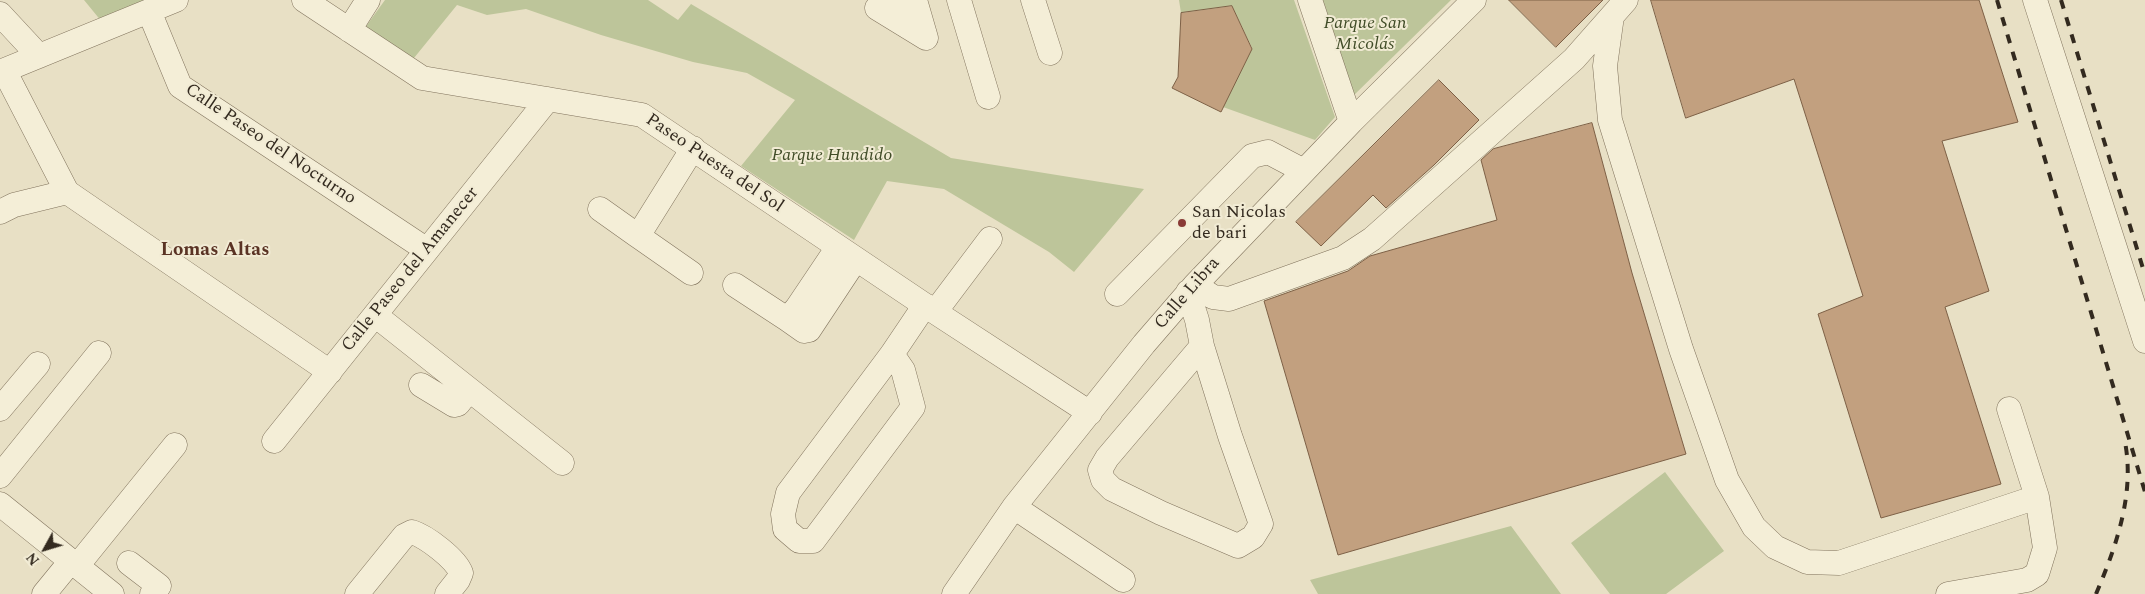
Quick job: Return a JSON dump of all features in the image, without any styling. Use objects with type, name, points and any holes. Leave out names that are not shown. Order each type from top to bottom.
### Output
[{"type":"street","points":[[176,0],[2,71],[67,192],[330,372]]},
{"type":"street","name":"Paseo Puesta del Sol","points":[[304,0],[422,78],[642,114],[930,309],[1090,413]]},
{"type":"street","points":[[344,26],[352,0]]},
{"type":"street","points":[[344,26],[368,0]]},
{"type":"street","points":[[911,0],[884,2],[878,6],[878,9],[926,38],[915,0]]},
{"type":"street","points":[[959,0],[988,97]]},
{"type":"street","points":[[1034,0],[1050,53]]},
{"type":"street","points":[[1310,0],[1351,122]]},
{"type":"street","name":"Calle Libra","points":[[954,594],[1014,507],[1191,288],[1351,122],[1474,0]]},
{"type":"street","points":[[2036,0],[2145,341]]},
{"type":"street","points":[[1191,288],[1213,297],[1229,299],[1342,258],[1372,239],[1574,59],[1619,8]]},
{"type":"street","points":[[1619,8],[1605,66],[1610,120],[1681,349],[1727,480],[1754,527],[1775,547],[1807,562],[1839,563],[2037,498]]},
{"type":"street","name":"Calle Paseo del Nocturno","points":[[149,11],[180,86],[427,250]]},
{"type":"street","points":[[0,14],[39,56]]},
{"type":"street","name":"Calle Paseo del Amanecer","points":[[274,441],[548,99]]},
{"type":"street","points":[[638,236],[693,148]]},
{"type":"street","points":[[1117,294],[1252,156],[1268,152],[1304,171]]},
{"type":"street","points":[[0,212],[14,205],[67,192]]},
{"type":"street","points":[[600,209],[691,273]]},
{"type":"street","points":[[892,354],[903,370],[913,407],[813,541],[799,541],[785,529],[783,514],[788,493],[892,354],[990,239]]},
{"type":"street","points":[[735,285],[804,331],[809,330],[847,253]]},
{"type":"street","points":[[1191,288],[1202,346],[1230,436],[1261,524],[1253,537],[1238,546],[1112,489],[1103,480],[1100,470],[1107,458],[1202,346]]},
{"type":"street","points":[[375,316],[562,463]]},
{"type":"street","points":[[0,476],[99,353]]},
{"type":"street","points":[[0,408],[38,364]]},
{"type":"street","points":[[421,385],[454,405],[458,404],[469,390]]},
{"type":"street","points":[[1948,594],[2027,580],[2037,574],[2044,548],[2037,498],[2009,409]]},
{"type":"street","points":[[44,594],[74,564],[175,446]]},
{"type":"street","points":[[0,504],[112,594]]},
{"type":"street","points":[[1014,507],[1123,580]]},
{"type":"street","points":[[357,594],[404,536],[412,532],[421,535],[458,565],[461,573],[447,594]]},
{"type":"street","points":[[129,563],[159,586],[152,594]]},
{"type":"green space","points":[[84,0],[156,0],[102,22]]},
{"type":"green space","name":"Parque Hundido","points":[[385,0],[648,0],[678,20],[691,4],[951,158],[1144,189],[1074,272],[1049,252],[944,189],[887,181],[854,240],[741,166],[795,100],[747,73],[693,62],[601,35],[526,9],[487,15],[457,5],[414,58],[364,29]]},
{"type":"green space","points":[[1179,0],[1294,0],[1335,117],[1315,140],[1223,107],[1252,48],[1232,6],[1181,13]]},
{"type":"green space","name":"Parque San Micolás","points":[[1317,0],[1451,0],[1351,98]]},
{"type":"green space","points":[[1665,472],[1724,551],[1666,594],[1610,594],[1571,543]]},
{"type":"green space","points":[[1511,526],[1561,594],[1318,594],[1310,580]]},
{"type":"building","points":[[1509,0],[1603,0],[1556,47]]},
{"type":"building","points":[[1651,0],[1979,0],[2018,122],[1942,141],[1989,291],[1945,307],[2001,484],[1881,518],[1818,314],[1863,296],[1794,79],[1686,118]]},
{"type":"building","points":[[1232,6],[1252,49],[1221,112],[1172,88],[1178,77],[1181,13]]},
{"type":"building","points":[[1439,80],[1479,120],[1434,165],[1386,208],[1373,195],[1321,246],[1296,222]]},
{"type":"building","points":[[1592,123],[1632,273],[1686,454],[1338,555],[1264,301],[1348,271],[1370,256],[1497,220],[1481,160],[1493,149]]},
{"type":"railway","points":[[1997,0],[2145,492]]},
{"type":"railway","points":[[2061,0],[2145,275]]},
{"type":"railway","points":[[2096,594],[2117,539],[2122,520],[2128,481],[2125,442]]},
{"type":"place","name":"San Nicolas de bari","points":[[1182,223]]},
{"type":"district","name":"Lomas Altas","points":[[215,251]]}]
